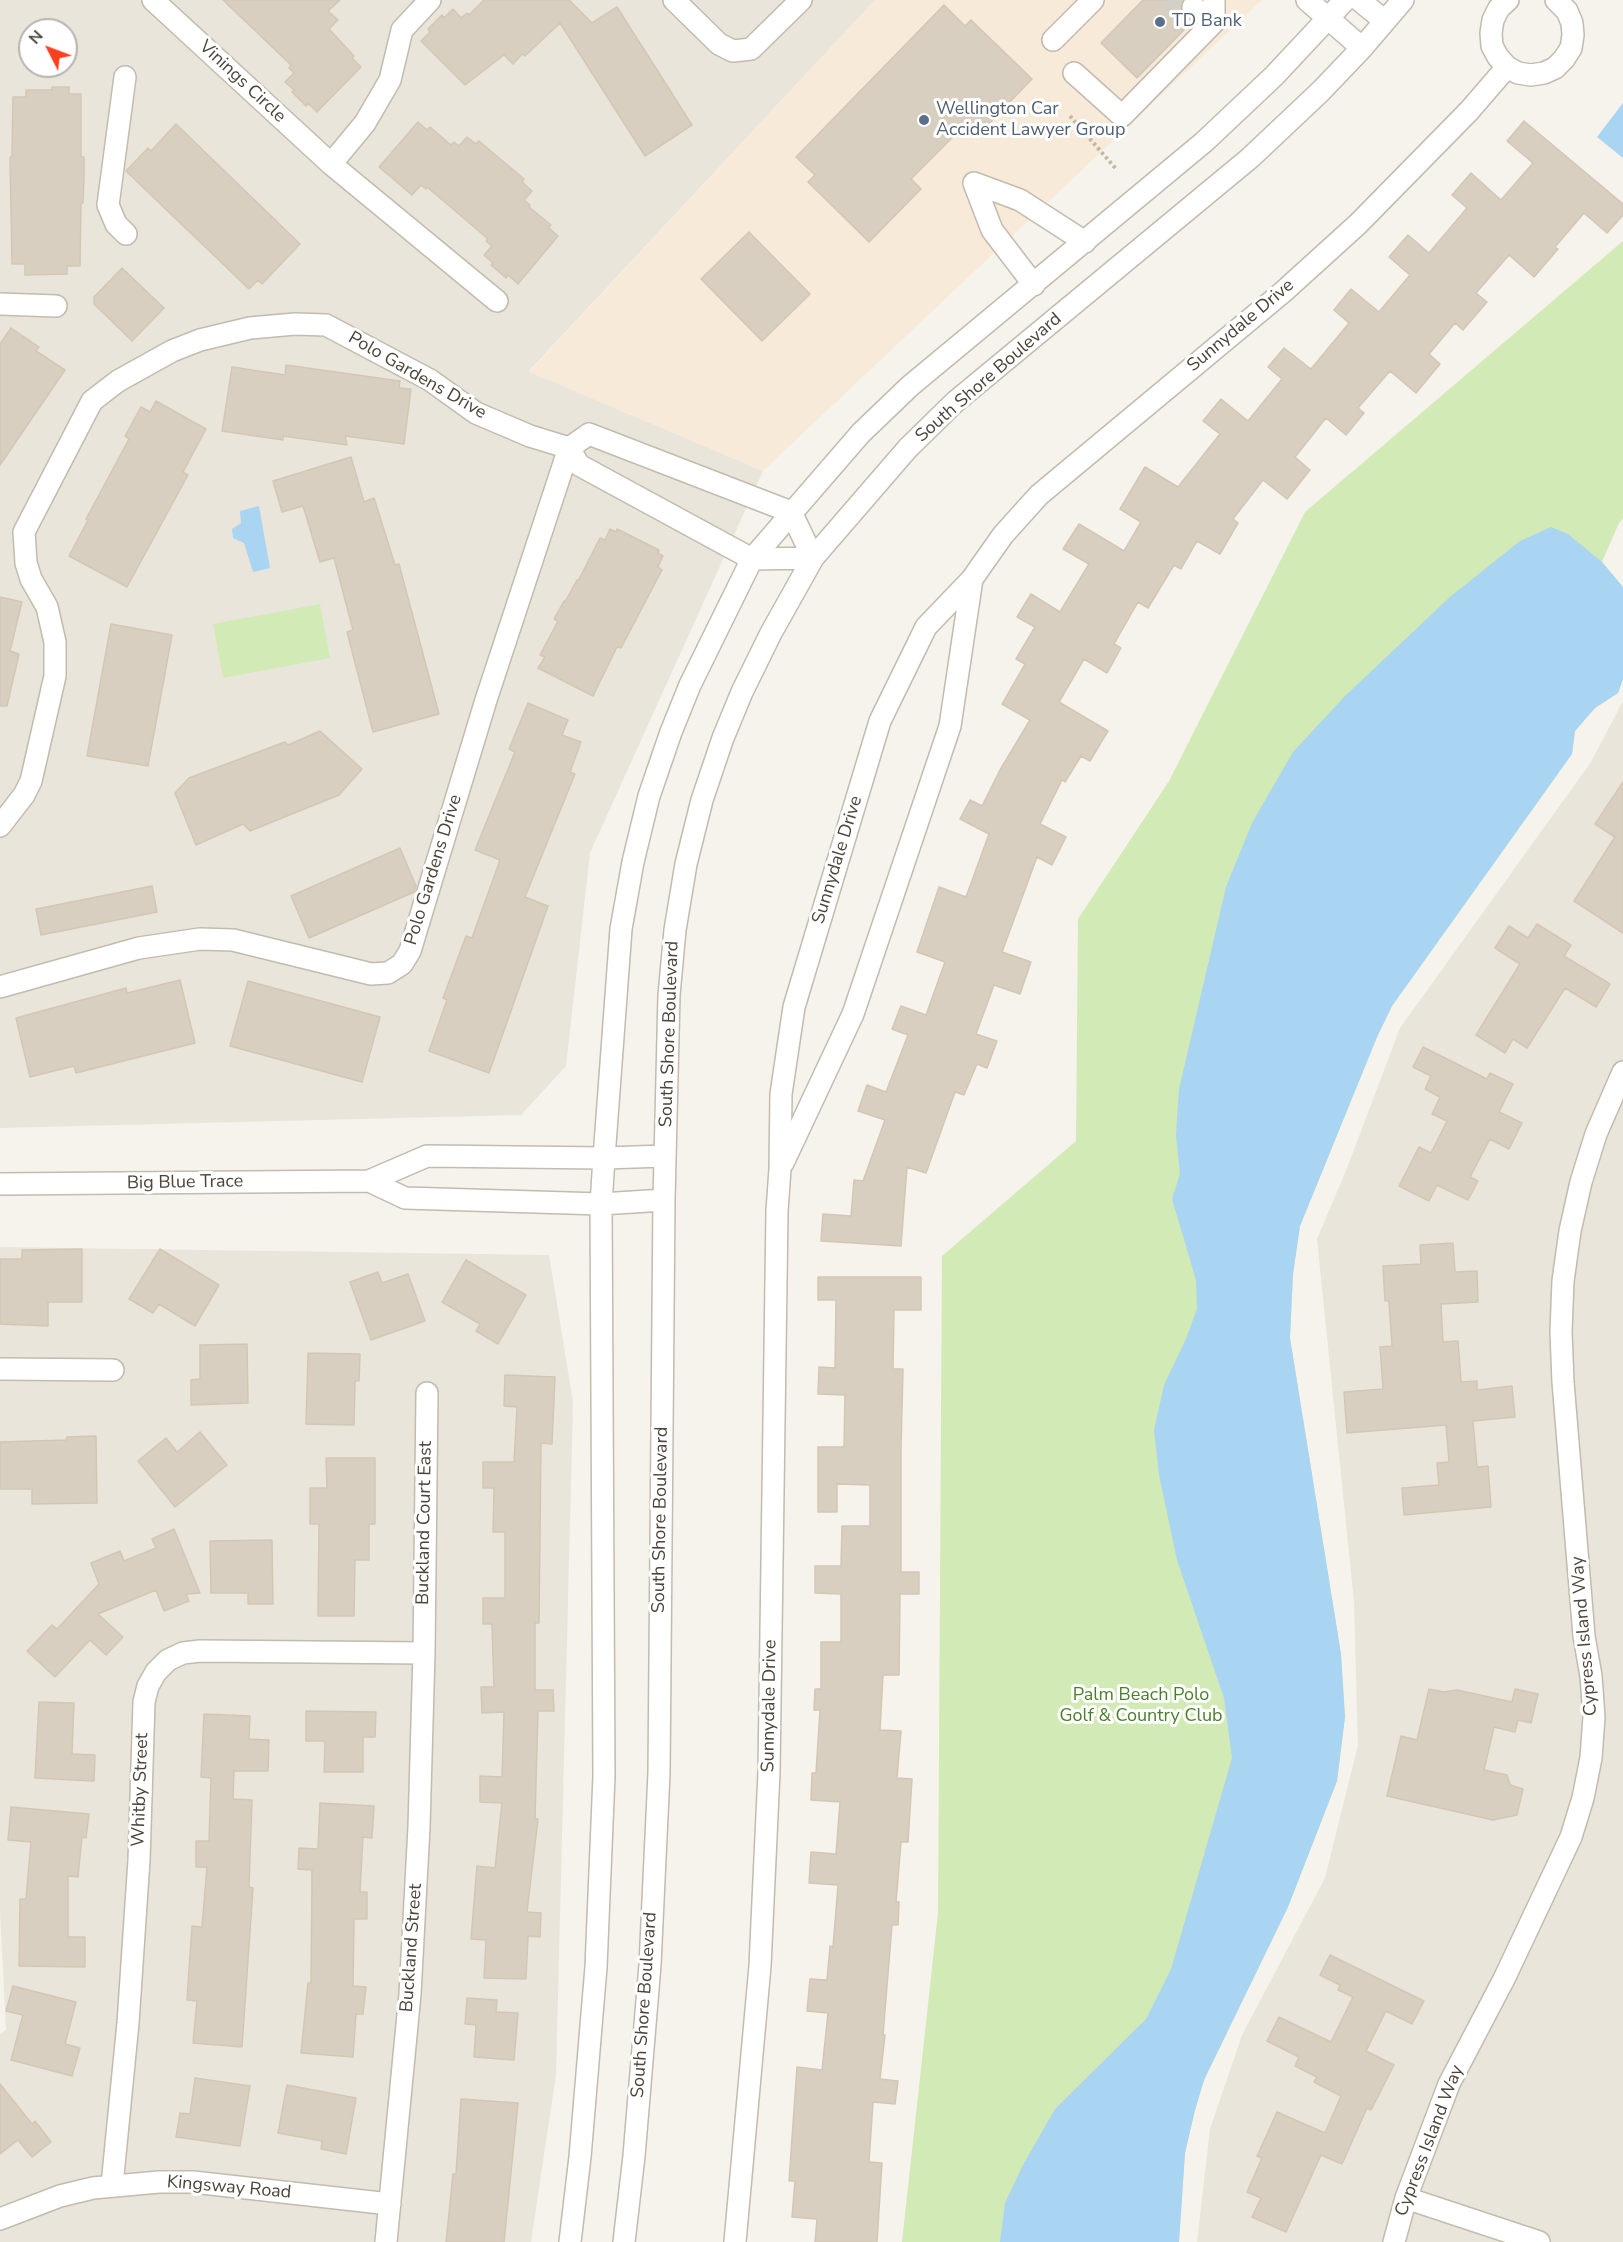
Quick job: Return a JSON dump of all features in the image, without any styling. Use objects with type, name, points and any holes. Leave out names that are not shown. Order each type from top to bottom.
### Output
[{"type":"street","name":"Vinings Circle","points":[[153,0],[331,164],[497,301]]},
{"type":"street","points":[[331,164],[365,123],[390,81],[402,30],[430,0]]},
{"type":"street","points":[[674,0],[719,44],[733,51],[751,49],[801,0]]},
{"type":"street","points":[[1053,40],[1093,0]]},
{"type":"street","points":[[1074,74],[1122,116],[1208,28],[1214,0]]},
{"type":"street","points":[[1307,0],[1362,48]]},
{"type":"street","points":[[570,2242],[580,2157],[596,1966],[604,1776],[601,1204],[604,1158],[621,929],[635,851],[649,796],[671,732],[690,685],[752,559],[861,433],[910,386],[1204,142],[1274,76],[1346,0]]},
{"type":"street","points":[[1359,0],[1385,21]]},
{"type":"street","name":"South Shore Boulevard","points":[[624,2242],[634,2156],[650,1965],[659,1773],[664,1200],[669,995],[675,930],[686,864],[702,800],[723,738],[742,692],[771,633],[813,558],[908,448],[955,402],[1250,158],[1321,91],[1403,0]]},
{"type":"street","points":[[1508,0],[1499,8],[1493,20],[1491,33],[1495,51],[1507,67],[1518,73],[1531,75],[1555,68],[1571,48],[1572,23],[1567,11],[1558,0]]},
{"type":"street","points":[[1193,8],[1208,28]]},
{"type":"street","name":"Sunnydale Drive","points":[[735,2242],[760,1966],[769,1783],[777,1210],[781,1094],[794,1007],[880,722],[926,627],[972,579],[1003,535],[1038,495],[1283,292],[1358,224],[1430,153],[1507,67]]},
{"type":"street","points":[[124,77],[108,205],[116,224],[126,234]]},
{"type":"street","points":[[1034,285],[992,230],[974,183],[1020,200],[1085,242]]},
{"type":"street","points":[[0,304],[56,306]]},
{"type":"street","name":"Polo Gardens Drive","points":[[0,826],[24,795],[31,781],[55,676],[55,642],[50,618],[47,607],[31,579],[26,563],[24,532],[92,401],[118,381],[162,356],[200,340],[250,328],[326,324],[430,380],[476,412],[530,436],[569,448],[486,700],[410,951],[402,964],[388,973],[371,974],[233,940],[200,939],[139,948],[0,987]]},
{"type":"street","points":[[589,434],[791,512],[813,558],[752,559],[579,465],[569,448],[589,434]]},
{"type":"street","name":"Sunnydale Drive","points":[[780,1169],[853,1014],[950,726],[972,579]]},
{"type":"street","name":"Cypress Island Way","points":[[1394,2242],[1406,2198],[1449,2084],[1504,1979],[1571,1838],[1583,1798],[1591,1758],[1594,1717],[1591,1676],[1584,1636],[1563,1382],[1561,1332],[1563,1281],[1570,1231],[1581,1182],[1596,1134],[1623,1072]]},
{"type":"street","name":"Big Blue Trace","points":[[0,1184],[369,1181],[427,1156],[604,1158],[665,1156]]},
{"type":"street","name":"Big Blue Trace","points":[[369,1181],[405,1198],[601,1204],[664,1200]]},
{"type":"street","points":[[0,1369],[113,1370]]},
{"type":"street","name":"Buckland Court East","points":[[424,1653],[427,1394]]},
{"type":"street","name":"Whitby Street","points":[[112,2185],[139,1860],[144,1702],[148,1686],[156,1672],[168,1660],[183,1653],[200,1651],[424,1653]]},
{"type":"street","name":"Buckland Street","points":[[386,2242],[411,1982],[419,1827],[424,1653]]},
{"type":"street","name":"Kingsway Road","points":[[0,2219],[60,2196],[112,2185],[159,2182],[193,2182],[390,2204]]},
{"type":"street","points":[[1406,2198],[1539,2242]]},
{"type":"path","points":[[1070,116],[1117,170]]},
{"type":"shaded area","points":[[0,0],[875,0],[529,371],[763,471],[590,853],[566,1066],[521,1115],[0,1128]]},
{"type":"shaded area","points":[[875,0],[1262,0],[763,471],[529,372]]},
{"type":"shaded area","points":[[1623,701],[1623,2242],[1197,2242],[1210,2129],[1242,2035],[1325,1878],[1358,1745],[1354,1602],[1317,1239],[1347,1168],[1400,1028],[1591,762]]},
{"type":"shaded area","points":[[0,1247],[549,1255],[573,1402],[556,2075],[531,2242],[0,2242],[0,2034],[6,2030],[0,1912]]},
{"type":"green space","name":"Palm Beach Polo Golf & Country Club","points":[[1623,241],[1623,519],[1619,523],[1602,562],[1623,587],[1623,679],[1618,693],[1595,708],[1575,731],[1572,754],[1392,1006],[1377,1037],[1300,1226],[1293,1274],[1290,1338],[1341,1654],[1345,1717],[1337,1781],[1288,1907],[1204,2080],[1185,2153],[1179,2242],[902,2242],[938,1913],[942,1256],[1076,1141],[1078,919],[1169,781],[1305,512]]},
{"type":"green space","points":[[320,604],[330,658],[223,678],[213,624]]},
{"type":"water","points":[[1623,103],[1623,158],[1597,137]]},
{"type":"water","points":[[259,506],[270,568],[253,572],[244,543],[233,538],[232,529],[241,523],[240,511]]},
{"type":"water","points":[[1551,527],[1568,534],[1602,562],[1623,587],[1623,679],[1618,693],[1595,708],[1575,731],[1572,754],[1392,1006],[1377,1037],[1300,1226],[1293,1274],[1290,1338],[1341,1654],[1345,1717],[1337,1781],[1288,1907],[1204,2080],[1185,2153],[1179,2242],[1000,2242],[1005,2203],[1023,2165],[1055,2109],[1146,2019],[1171,1969],[1232,1758],[1224,1698],[1177,1560],[1159,1475],[1154,1430],[1164,1385],[1197,1309],[1196,1280],[1172,1199],[1180,1174],[1176,1135],[1179,1089],[1226,887],[1252,823],[1293,752],[1345,696],[1450,597],[1520,541]]},
{"type":"building","points":[[223,0],[340,0],[328,11],[338,20],[329,29],[361,67],[317,112],[308,103],[306,106],[285,82],[294,73],[289,68],[291,65]]},
{"type":"building","points":[[484,0],[569,0],[592,23],[617,7],[692,125],[645,156],[560,23],[525,56],[522,54],[513,64],[504,55],[465,85],[421,41],[430,32],[428,29],[442,15],[444,18],[453,9],[461,18],[467,13],[469,15]]},
{"type":"building","points":[[1143,0],[1182,0],[1180,6],[1184,16],[1177,23],[1184,30],[1137,78],[1101,43]]},
{"type":"building","points":[[944,5],[965,26],[971,20],[1032,79],[979,134],[967,123],[911,179],[921,189],[869,242],[808,182],[815,175],[796,157]]},
{"type":"building","points":[[52,87],[69,87],[69,94],[81,94],[81,157],[84,157],[84,177],[83,203],[81,203],[80,266],[67,266],[67,274],[25,275],[25,264],[12,264],[10,157],[12,157],[13,97],[26,97],[26,90],[52,90]]},
{"type":"building","points":[[1524,121],[1623,204],[1623,215],[1607,233],[1584,213],[1555,247],[1558,249],[1534,277],[1509,255],[1476,293],[1487,302],[1463,330],[1455,323],[1429,354],[1440,364],[1416,393],[1390,371],[1358,408],[1364,413],[1346,435],[1326,418],[1295,457],[1310,470],[1287,499],[1263,480],[1233,519],[1238,523],[1220,554],[1197,541],[1181,569],[1174,565],[1148,608],[1138,602],[1114,644],[1121,648],[1107,673],[1084,659],[1059,702],[1108,731],[1090,761],[1081,756],[1065,782],[1062,780],[1040,824],[1066,837],[1052,865],[1037,857],[1002,952],[1031,962],[1020,994],[994,985],[976,1034],[997,1041],[987,1068],[977,1064],[964,1095],[955,1092],[926,1173],[907,1167],[901,1246],[821,1241],[823,1214],[851,1216],[854,1180],[863,1181],[885,1120],[858,1111],[867,1085],[886,1092],[908,1035],[892,1029],[901,1006],[926,1015],[945,962],[917,952],[939,887],[966,897],[989,834],[960,819],[970,800],[982,806],[1000,770],[1030,720],[1002,704],[1025,664],[1016,659],[1035,627],[1017,617],[1031,594],[1060,612],[1089,564],[1063,549],[1079,524],[1124,551],[1141,522],[1120,509],[1145,467],[1178,487],[1220,434],[1203,421],[1221,399],[1248,421],[1282,379],[1268,367],[1284,348],[1311,369],[1349,323],[1334,310],[1351,289],[1379,312],[1410,275],[1389,257],[1408,235],[1429,253],[1467,208],[1452,195],[1471,173],[1501,200],[1533,163],[1507,141]]},
{"type":"building","points":[[418,122],[427,130],[430,127],[451,145],[454,142],[459,146],[467,137],[476,144],[479,141],[524,179],[522,182],[532,191],[524,200],[551,225],[548,227],[558,236],[518,284],[508,275],[506,278],[491,265],[493,263],[484,255],[492,246],[486,241],[488,239],[427,187],[426,189],[421,185],[412,195],[379,167]]},
{"type":"building","points":[[176,124],[300,244],[262,284],[258,280],[249,289],[126,171],[148,148],[151,151]]},
{"type":"building","points":[[749,232],[810,294],[762,341],[701,279]]},
{"type":"building","points":[[122,268],[164,308],[132,341],[94,304],[94,297]]},
{"type":"building","points":[[11,328],[39,347],[36,351],[65,370],[0,465],[0,344]]},
{"type":"building","points":[[286,365],[400,381],[399,388],[411,389],[404,444],[345,436],[347,445],[283,436],[283,440],[222,431],[232,367],[285,375]]},
{"type":"building","points":[[156,401],[206,429],[183,472],[188,475],[127,587],[69,556],[129,439],[125,436],[141,407],[150,412]]},
{"type":"building","points":[[351,457],[364,502],[374,498],[395,565],[399,564],[439,714],[373,732],[347,632],[353,630],[334,558],[320,562],[303,506],[282,512],[273,481]]},
{"type":"building","points":[[610,529],[616,532],[617,529],[659,550],[658,553],[663,556],[658,567],[662,570],[621,648],[617,647],[593,696],[538,668],[545,657],[540,655],[558,621],[554,619],[578,581],[600,538],[605,540]]},
{"type":"building","points":[[0,597],[22,602],[10,651],[19,654],[7,706],[0,706]]},
{"type":"building","points":[[111,624],[172,635],[148,766],[87,756]]},
{"type":"building","points":[[528,703],[568,720],[562,735],[581,742],[570,772],[575,774],[525,897],[548,906],[489,1073],[429,1051],[447,1000],[443,998],[466,936],[472,938],[500,860],[475,850],[515,752],[509,749]]},
{"type":"building","points":[[320,731],[362,769],[339,795],[250,831],[243,824],[196,845],[175,793],[189,778],[285,742],[288,745]]},
{"type":"building","points":[[1623,782],[1623,933],[1574,901],[1615,837],[1595,824]]},
{"type":"building","points":[[400,848],[416,886],[414,892],[309,938],[291,896]]},
{"type":"building","points":[[152,886],[157,912],[41,935],[36,909]]},
{"type":"building","points":[[1537,924],[1571,945],[1564,956],[1610,984],[1596,1007],[1565,988],[1527,1048],[1513,1039],[1505,1053],[1476,1035],[1520,964],[1495,948],[1509,926],[1528,938]]},
{"type":"building","points":[[180,980],[195,1043],[76,1073],[74,1066],[30,1077],[16,1018],[126,988],[127,993]]},
{"type":"building","points":[[248,981],[380,1017],[362,1082],[230,1046]]},
{"type":"building","points":[[1423,1047],[1487,1079],[1490,1073],[1513,1084],[1499,1112],[1522,1123],[1509,1149],[1490,1139],[1470,1177],[1478,1181],[1468,1200],[1437,1185],[1429,1201],[1399,1186],[1419,1147],[1431,1153],[1447,1121],[1432,1114],[1440,1097],[1425,1089],[1431,1076],[1413,1067]]},
{"type":"building","points":[[1453,1243],[1455,1272],[1477,1271],[1478,1302],[1441,1304],[1443,1342],[1458,1341],[1461,1382],[1477,1381],[1477,1390],[1512,1386],[1515,1417],[1473,1421],[1477,1467],[1488,1466],[1491,1507],[1404,1515],[1402,1488],[1439,1485],[1437,1463],[1449,1462],[1446,1425],[1347,1433],[1344,1392],[1383,1389],[1380,1347],[1392,1346],[1389,1301],[1385,1301],[1383,1266],[1421,1264],[1420,1245]]},
{"type":"building","points":[[82,1249],[82,1302],[48,1302],[48,1326],[0,1324],[0,1259],[22,1259],[22,1250]]},
{"type":"building","points":[[160,1249],[219,1285],[195,1326],[159,1304],[153,1313],[129,1299]]},
{"type":"building","points":[[466,1260],[526,1295],[498,1344],[476,1331],[480,1324],[442,1302]]},
{"type":"building","points":[[378,1272],[382,1283],[408,1274],[425,1321],[371,1340],[350,1282]]},
{"type":"building","points":[[818,1277],[921,1277],[921,1310],[894,1310],[893,1369],[903,1369],[901,1572],[919,1572],[919,1594],[900,1594],[899,1675],[883,1675],[880,1730],[901,1731],[897,1778],[912,1779],[908,1842],[901,1842],[896,1902],[899,1902],[898,1925],[892,1925],[880,2079],[898,2081],[895,2104],[873,2102],[869,2162],[882,2163],[877,2242],[815,2242],[817,2219],[792,2217],[795,2181],[789,2181],[797,2067],[822,2070],[828,2013],[807,2011],[810,1979],[827,1980],[830,1946],[833,1947],[838,1885],[809,1883],[811,1852],[836,1854],[840,1802],[811,1800],[812,1773],[816,1773],[820,1710],[814,1710],[815,1689],[821,1689],[821,1642],[841,1642],[841,1594],[815,1593],[815,1566],[841,1566],[842,1526],[870,1526],[870,1485],[837,1484],[837,1512],[818,1512],[818,1447],[844,1447],[845,1395],[818,1394],[819,1367],[835,1368],[836,1300],[818,1300]]},
{"type":"building","points":[[247,1344],[248,1403],[191,1405],[191,1380],[200,1379],[200,1345]]},
{"type":"building","points":[[308,1353],[360,1354],[359,1381],[355,1381],[354,1425],[306,1424]]},
{"type":"building","points":[[505,1375],[555,1377],[552,1444],[541,1443],[539,1623],[535,1623],[535,1690],[553,1690],[554,1711],[538,1711],[535,1819],[538,1819],[527,1912],[541,1913],[540,1937],[528,1936],[526,1979],[484,1978],[486,1940],[471,1939],[477,1866],[495,1868],[502,1803],[480,1802],[480,1776],[502,1777],[504,1712],[482,1713],[481,1687],[494,1687],[492,1624],[483,1624],[483,1598],[505,1598],[505,1532],[493,1532],[494,1488],[483,1488],[483,1462],[514,1462],[517,1407],[504,1406]]},
{"type":"building","points":[[200,1432],[227,1465],[175,1507],[138,1461],[166,1438],[177,1452]]},
{"type":"building","points":[[96,1436],[97,1503],[32,1504],[32,1489],[0,1489],[0,1442],[66,1440],[67,1437]]},
{"type":"building","points":[[326,1458],[375,1458],[375,1524],[369,1524],[369,1560],[355,1560],[354,1616],[318,1616],[319,1524],[310,1524],[310,1488],[327,1488]]},
{"type":"building","points":[[174,1529],[200,1593],[186,1594],[189,1601],[164,1611],[156,1590],[98,1614],[123,1637],[106,1655],[90,1640],[55,1677],[27,1651],[52,1625],[57,1629],[99,1584],[91,1563],[120,1551],[124,1561],[156,1548],[152,1539]]},
{"type":"building","points":[[272,1540],[273,1604],[248,1604],[248,1593],[211,1593],[210,1541]]},
{"type":"building","points":[[1429,1689],[1444,1692],[1457,1690],[1512,1702],[1515,1689],[1538,1694],[1531,1723],[1518,1720],[1515,1732],[1494,1727],[1484,1770],[1507,1775],[1510,1785],[1523,1789],[1517,1815],[1493,1820],[1387,1796],[1401,1736],[1417,1740]]},
{"type":"building","points":[[39,1702],[74,1703],[72,1754],[95,1755],[94,1781],[35,1778]]},
{"type":"building","points":[[306,1711],[376,1712],[375,1737],[363,1737],[363,1772],[324,1772],[325,1741],[306,1741]]},
{"type":"building","points":[[204,1714],[250,1716],[249,1739],[269,1740],[268,1771],[234,1771],[233,1799],[252,1800],[249,1887],[253,1888],[242,2047],[193,2043],[197,2001],[187,2000],[192,1926],[202,1927],[207,1867],[196,1867],[196,1841],[209,1841],[211,1778],[201,1777]]},
{"type":"building","points":[[320,1803],[374,1806],[372,1838],[363,1837],[360,1892],[367,1892],[367,1919],[354,1919],[353,1986],[366,1987],[363,2014],[356,2014],[353,2057],[301,2053],[308,1983],[311,1983],[312,1870],[298,1869],[299,1848],[318,1849]]},
{"type":"building","points":[[11,1807],[89,1814],[86,1838],[82,1837],[78,1877],[68,1876],[68,1937],[85,1937],[85,1967],[19,1966],[20,1899],[26,1899],[31,1842],[8,1840]]},
{"type":"building","points":[[1330,1955],[1424,2001],[1412,2024],[1386,2011],[1366,2051],[1394,2065],[1371,2110],[1367,2108],[1342,2164],[1321,2155],[1286,2232],[1252,2217],[1261,2198],[1247,2192],[1262,2158],[1257,2156],[1277,2112],[1325,2133],[1341,2096],[1314,2082],[1317,2077],[1295,2066],[1299,2057],[1267,2041],[1279,2017],[1331,2042],[1353,1997],[1338,1990],[1340,1985],[1320,1975]]},
{"type":"building","points":[[13,1986],[76,2002],[65,2044],[80,2048],[72,2076],[11,2060],[23,2015],[6,2011]]},
{"type":"building","points":[[467,1998],[497,2000],[496,2012],[518,2013],[514,2060],[474,2057],[476,2025],[465,2024]]},
{"type":"building","points":[[195,2078],[250,2086],[240,2146],[176,2137],[180,2113],[190,2114]]},
{"type":"building","points":[[0,2084],[32,2124],[35,2121],[51,2142],[32,2157],[18,2140],[0,2154]]},
{"type":"building","points":[[287,2085],[356,2098],[346,2154],[321,2149],[322,2141],[278,2133]]},
{"type":"building","points":[[461,2099],[518,2103],[504,2242],[446,2242],[453,2174],[456,2174]]},
{"type":"tunnel","points":[[1167,0],[1184,17]]},
{"type":"place","name":"TD Bank","points":[[1160,22]]},
{"type":"place","name":"Wellington Car Accident Lawyer Group","points":[[924,120]]}]
